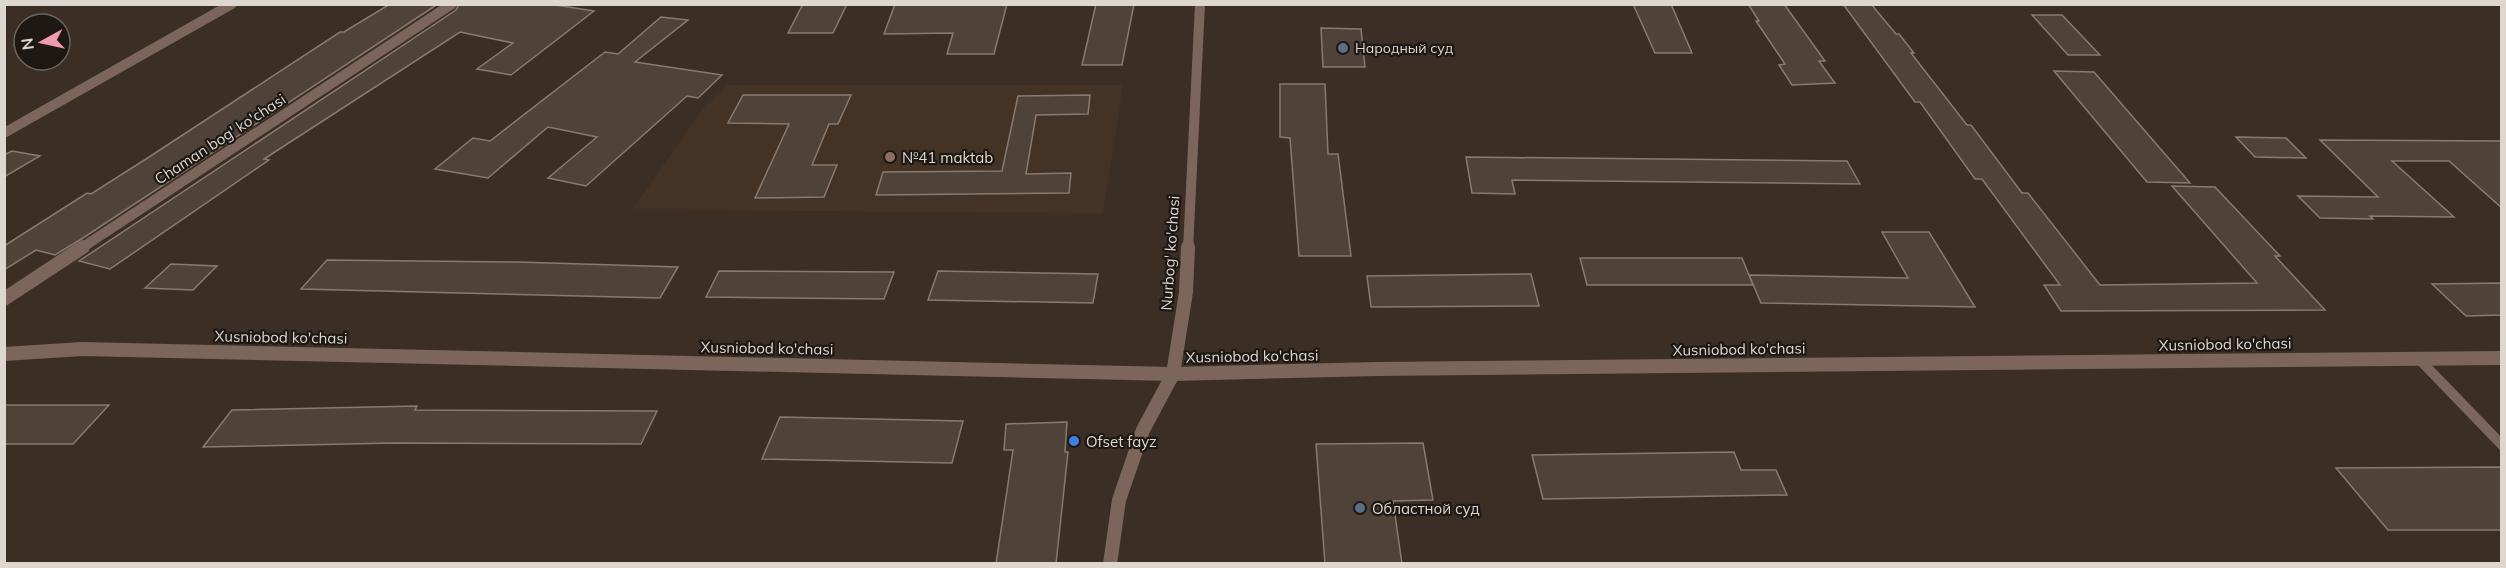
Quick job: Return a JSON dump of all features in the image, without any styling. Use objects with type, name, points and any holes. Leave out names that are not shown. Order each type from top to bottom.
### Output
[{"type":"street","points":[[4,133],[232,4]]},
{"type":"street","name":"Chaman bog' ko'chasi","points":[[4,299],[452,4]]},
{"type":"street","name":"Nurbog' ko'chasi","points":[[1110,564],[1119,500],[1143,430],[1173,374],[1186,291],[1200,4]]},
{"type":"street","name":"Xusniobod ko'chasi","points":[[4,354],[92,349],[1173,374],[1377,369],[2502,358]]},
{"type":"lane","points":[[2418,358],[2502,445]]},
{"type":"shaded area","name":"№41 maktab","points":[[727,85],[1123,85],[1103,213],[632,210],[706,104]]},
{"type":"building","points":[[390,4],[438,4],[83,238],[55,255],[36,250],[4,270],[4,246],[87,193],[91,194],[146,159],[340,32],[344,32]]},
{"type":"building","points":[[459,4],[549,4],[594,11],[511,75],[477,69],[513,43],[460,32],[264,159],[269,160],[110,269],[79,261],[456,10]]},
{"type":"building","points":[[803,4],[847,4],[833,33],[788,33]]},
{"type":"building","points":[[895,4],[1007,4],[994,54],[947,54],[953,33],[884,34]]},
{"type":"building","points":[[1096,4],[1134,4],[1122,65],[1082,65]]},
{"type":"building","points":[[1633,4],[1671,4],[1692,53],[1655,53]]},
{"type":"building","points":[[1748,4],[1784,4],[1825,61],[1819,61],[1835,83],[1792,85],[1779,65],[1785,64],[1756,21],[1759,21]]},
{"type":"building","points":[[1843,4],[1871,4],[1896,34],[1899,34],[1967,125],[1971,125],[2022,193],[2028,193],[2100,285],[2257,283],[2172,186],[2215,187],[2280,256],[2275,256],[2325,310],[2061,311],[2044,285],[2060,285],[1982,179],[1975,179],[1920,102],[1915,102]]},
{"type":"building","points":[[2032,15],[2062,15],[2100,55],[2068,55]]},
{"type":"building","points":[[661,17],[688,20],[635,62],[722,75],[698,98],[687,96],[586,186],[548,178],[597,137],[548,127],[488,178],[435,169],[473,138],[490,141],[605,52],[618,54]]},
{"type":"building","name":"Народный суд","points":[[1321,28],[1361,29],[1365,67],[1323,67]]},
{"type":"building","points":[[2054,71],[2094,72],[2190,183],[2147,182]]},
{"type":"building","points":[[1280,84],[1325,84],[1328,154],[1338,154],[1351,256],[1299,256],[1290,138],[1280,137]]},
{"type":"building","points":[[743,95],[851,95],[838,124],[829,124],[812,165],[837,165],[824,197],[755,198],[789,124],[728,123]]},
{"type":"building","points":[[1090,95],[1088,114],[1036,115],[1026,174],[1071,173],[1069,193],[876,195],[883,172],[1002,171],[1018,96]]},
{"type":"building","points":[[2236,137],[2286,138],[2306,158],[2255,157]]},
{"type":"building","points":[[2320,140],[2502,141],[2502,208],[2449,161],[2392,161],[2454,217],[2320,218],[2298,196],[2378,197]]},
{"type":"building","points":[[12,151],[40,156],[4,177],[4,155]]},
{"type":"building","points":[[1466,157],[1847,161],[1860,184],[1512,180],[1515,194],[1472,193]]},
{"type":"building","points":[[1882,232],[1929,232],[1975,307],[1761,303],[1749,275],[1908,278]]},
{"type":"building","points":[[1580,258],[1742,258],[1753,285],[1587,285]]},
{"type":"building","points":[[327,260],[518,262],[678,267],[660,298],[301,289]]},
{"type":"building","points":[[171,264],[217,266],[193,290],[145,288]]},
{"type":"building","points":[[719,271],[894,272],[884,299],[706,297]]},
{"type":"building","points":[[938,271],[1098,274],[1093,303],[928,300]]},
{"type":"building","points":[[1531,274],[1539,306],[1371,307],[1367,276]]},
{"type":"building","points":[[2502,283],[2502,315],[2466,316],[2432,284]]},
{"type":"building","points":[[4,405],[109,405],[73,444],[4,444]]},
{"type":"building","points":[[417,406],[415,410],[657,411],[641,444],[394,443],[203,447],[232,410]]},
{"type":"building","points":[[780,417],[963,421],[952,463],[762,459]]},
{"type":"building","points":[[1067,422],[1065,452],[1068,452],[1056,564],[996,564],[1013,450],[1004,450],[1006,424]]},
{"type":"building","name":"Областной суд","points":[[1423,443],[1433,500],[1393,501],[1402,564],[1325,564],[1316,444]]},
{"type":"building","points":[[1734,452],[1741,470],[1776,470],[1787,495],[1543,499],[1532,455]]},
{"type":"building","points":[[2502,467],[2502,530],[2388,530],[2336,468]]},
{"type":"place","name":"Народный суд","points":[[1343,48]]},
{"type":"place","name":"№41 maktab","points":[[890,157]]},
{"type":"place","name":"Ofset fayz","points":[[1074,441]]},
{"type":"place","name":"Областной суд","points":[[1360,508]]}]
